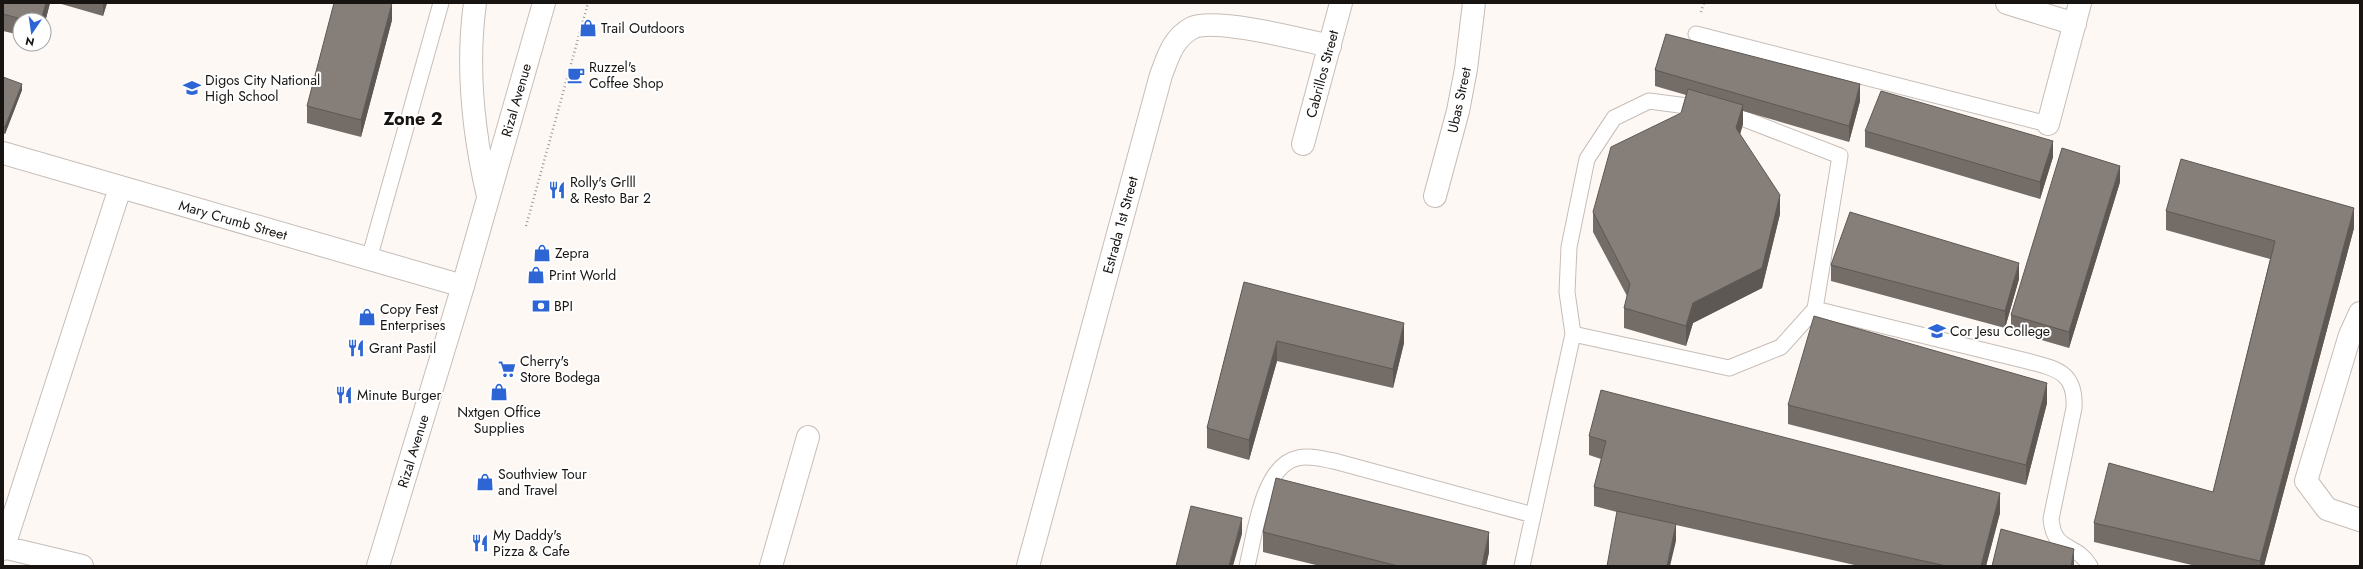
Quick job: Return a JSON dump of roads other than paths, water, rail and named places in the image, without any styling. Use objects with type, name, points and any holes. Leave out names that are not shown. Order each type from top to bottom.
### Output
[{"type":"street","name":"Rizal Avenue","points":[[475,3],[471,76],[472,112],[477,149],[488,197]]},
{"type":"street","name":"Rizal Avenue","points":[[378,566],[463,286],[544,3]]},
{"type":"street","name":"Cabrillos Street","points":[[1303,144],[1342,3]]},
{"type":"street","name":"Ubas Street","points":[[1435,196],[1458,111],[1466,69],[1474,3]]},
{"type":"street","points":[[2007,3],[2075,24]]},
{"type":"street","points":[[2048,124],[2080,3]]},
{"type":"street","name":"Estrada 1st Street","points":[[1028,566],[1161,75],[1174,42],[1193,28],[1219,26],[1261,30],[1330,46]]},
{"type":"street","name":"Mary Crumb Street","points":[[3,153],[463,286]]},
{"type":"street","points":[[82,566],[3,548],[120,188]]},
{"type":"street","points":[[2360,313],[2350,335],[2306,481],[2327,509],[2360,520]]},
{"type":"street","points":[[771,566],[808,437]]},
{"type":"lane","points":[[369,259],[441,3]]},
{"type":"lane","points":[[1696,34],[2048,124]]},
{"type":"lane","points":[[1522,566],[1573,334],[1567,292],[1569,247],[1587,159],[1614,118],[1649,100],[1697,106],[1747,120],[1840,156],[1815,309],[1781,347],[1729,368],[1573,334]]},
{"type":"lane","points":[[1815,309],[2043,365],[2060,372],[2070,380],[2075,394],[2074,408],[2051,519],[2052,533],[2057,541],[2085,557],[2090,566]]},
{"type":"lane","points":[[1247,566],[1266,490],[1272,476],[1282,465],[1296,458],[1313,458],[1334,461],[1533,515]]},
{"type":"place","name":"Trail Outdoors","points":[[588,28]]},
{"type":"place","name":"Ruzzel's Coffee Shop","points":[[576,75]]},
{"type":"place","name":"Digos City National High School","points":[[192,88]]},
{"type":"place","name":"Rolly's Grlll & Resto Bar 2","points":[[557,190]]},
{"type":"place","name":"Zepra","points":[[542,253]]},
{"type":"place","name":"Print World","points":[[536,275]]},
{"type":"place","name":"BPI","points":[[541,306]]},
{"type":"place","name":"Copy Fest Enterprises","points":[[367,317]]},
{"type":"place","name":"Cor Jesu College","points":[[1937,331]]},
{"type":"place","name":"Grant Pastil","points":[[356,348]]},
{"type":"place","name":"Cherry's Store Bodega","points":[[507,369]]},
{"type":"place","name":"Nxtgen Office Supplies","points":[[499,392]]},
{"type":"place","name":"Minute Burger","points":[[344,395]]},
{"type":"place","name":"Southview Tour and Travel","points":[[485,482]]},
{"type":"place","name":"My Daddy's Pizza & Cafe","points":[[480,543]]},
{"type":"district","name":"Zone 2","points":[[413,119]]}]
